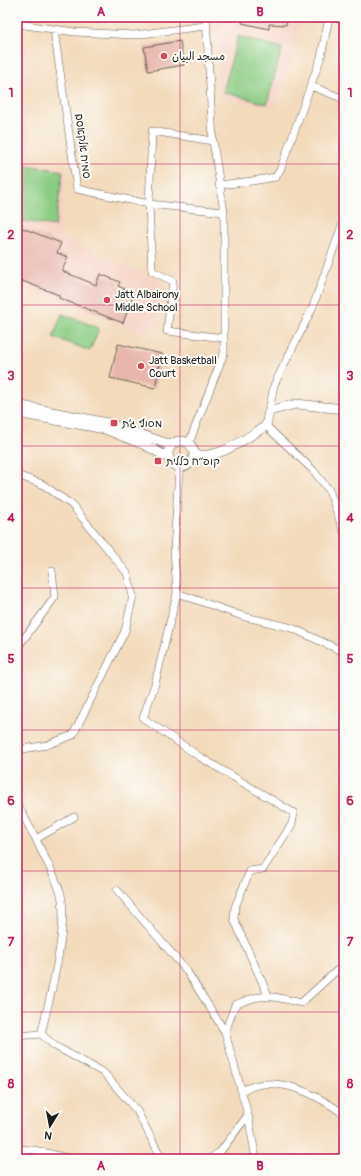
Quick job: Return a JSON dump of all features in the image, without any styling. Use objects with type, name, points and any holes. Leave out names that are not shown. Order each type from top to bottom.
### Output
[{"type":"street","points":[[17,413],[105,429],[145,445],[167,457],[171,464],[179,468],[184,468],[191,463],[194,455],[189,443],[224,353],[224,212],[218,185],[213,141],[205,26],[206,17]]},
{"type":"street","points":[[218,185],[276,177],[281,168],[311,86],[329,17]]},
{"type":"street","points":[[17,24],[54,30],[134,35],[205,26]]},
{"type":"street","name":"סמיח אלקאסם","points":[[54,30],[77,189],[149,204],[224,212]]},
{"type":"street","points":[[311,86],[344,99]]},
{"type":"street","points":[[213,141],[152,131],[149,204],[152,271],[174,281],[167,331],[224,338]]},
{"type":"street","points":[[194,455],[204,456],[218,453],[266,426],[274,385],[312,310],[344,220]]},
{"type":"street","points":[[269,411],[296,404],[344,409]]},
{"type":"street","points":[[17,405],[107,424],[171,445]]},
{"type":"street","points":[[266,426],[312,469],[329,490],[344,532]]},
{"type":"street","points":[[167,457],[171,445],[178,441],[189,443]]},
{"type":"street","points":[[179,468],[174,550],[177,593],[154,684],[143,718],[200,757],[294,813],[292,824],[263,869],[250,870],[235,908],[234,919],[268,995]]},
{"type":"street","points":[[17,475],[42,484],[72,505],[127,573],[133,596],[125,631],[73,735],[47,746],[17,750]]},
{"type":"street","points":[[17,648],[55,597],[52,571]]},
{"type":"street","points":[[177,593],[242,616],[292,628],[344,652]]},
{"type":"street","points":[[17,804],[36,839],[61,896],[62,919],[50,999],[41,1034]]},
{"type":"street","points":[[36,839],[74,817]]},
{"type":"street","points":[[116,890],[186,970],[225,1032],[242,1090],[256,1159]]},
{"type":"street","points":[[225,1032],[235,1005],[249,998],[268,995],[302,1003],[344,964]]},
{"type":"street","points":[[17,1036],[41,1034],[55,1046],[104,1073],[137,1111],[162,1159]]},
{"type":"street","points":[[242,1090],[263,1084],[291,1086],[329,1103],[344,1114]]},
{"type":"street","points":[[209,1159],[220,1152],[248,1115]]},
{"type":"street","points":[[17,1149],[34,1150],[71,1159]]},
{"type":"shaded area","points":[[214,17],[301,17],[290,64],[275,108],[219,98]]},
{"type":"shaded area","points":[[17,158],[66,168],[61,238],[163,281],[160,320],[155,327],[148,329],[148,336],[17,285]]},
{"type":"green space","points":[[238,36],[282,48],[267,104],[223,92]]},
{"type":"green space","points":[[25,165],[63,171],[55,226],[17,220]]},
{"type":"green space","points":[[62,314],[99,328],[90,351],[53,337]]},
{"type":"building","points":[[243,17],[288,17],[286,25],[269,24],[269,29],[242,23]]},
{"type":"building","name":"مسجد البيان","points":[[180,41],[184,65],[148,71],[144,47]]},
{"type":"building","points":[[17,226],[61,243],[57,253],[68,257],[62,271],[96,285],[100,274],[120,282],[118,286],[134,293],[123,323],[59,298],[59,295],[17,279]]},
{"type":"building","points":[[118,344],[162,354],[155,388],[110,378]]},
{"type":"place","name":"مسجد البيان","points":[[164,56]]},
{"type":"place","name":"Jatt Albairony Middle School","points":[[107,300]]},
{"type":"place","name":"Jatt Basketball Court","points":[[141,366]]},
{"type":"place","name":"מסוף ג׳ת","points":[[114,423]]},
{"type":"place","name":"קופ״ח כללית","points":[[158,461]]}]
